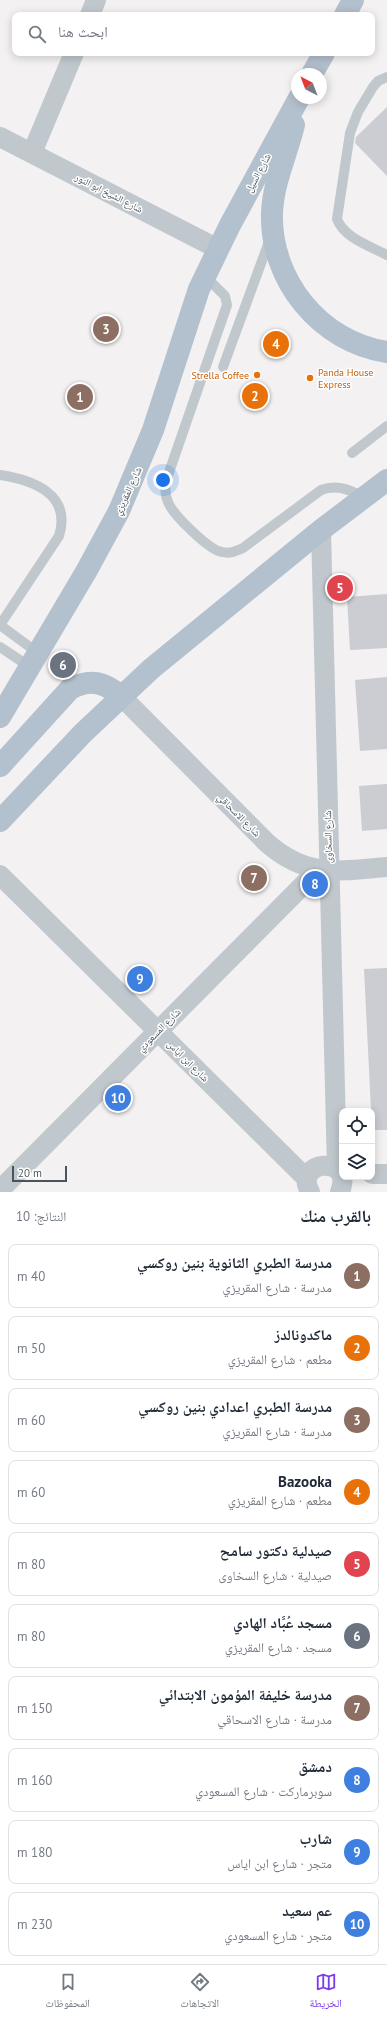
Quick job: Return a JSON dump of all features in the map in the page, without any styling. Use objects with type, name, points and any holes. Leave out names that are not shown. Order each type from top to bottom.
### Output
[{"type":"main road","points":[[347,12],[353,0]]},
{"type":"main road","points":[[315,68],[322,56]]},
{"type":"main road","name":"شارع السيل","points":[[218,249],[296,104]]},
{"type":"main road","points":[[297,104],[274,194],[272,212],[276,250],[284,274],[300,301],[313,315],[344,338],[361,346],[387,352]]},
{"type":"main road","name":"شارع المقريزي","points":[[0,717],[98,551],[134,478],[154,430],[189,318],[205,276],[218,249]]},
{"type":"main road","points":[[0,821],[46,771],[122,696],[151,670],[321,530],[387,480]]},
{"type":"main road","points":[[0,766],[70,689],[87,682],[104,684],[122,696]]},
{"type":"street","points":[[91,12],[96,0]]},
{"type":"street","points":[[32,153],[73,56]]},
{"type":"street","name":"شارع الشيخ ابو النور","points":[[0,137],[218,249]]},
{"type":"street","name":"شارع السخاوى","points":[[321,530],[323,870],[339,1160]]},
{"type":"street","name":"شارع الاسحاقي","points":[[122,696],[267,843],[290,861],[303,867],[323,870],[387,867]]},
{"type":"street","name":"شارع المسعودي","points":[[0,1190],[158,1031],[323,870]]},
{"type":"street","name":"شارع ابن اياس","points":[[0,875],[158,1031],[308,1188]]},
{"type":"street","points":[[308,1188],[309,1174],[319,1166],[331,1166],[339,1177]]},
{"type":"street","points":[[375,1174],[387,1174]]},
{"type":"lane","points":[[387,77],[378,81],[373,87],[358,112],[350,133],[337,219],[339,225],[347,233],[387,255]]},
{"type":"lane","points":[[223,367],[273,231]]},
{"type":"lane","points":[[205,276],[225,296],[227,305],[168,475],[166,495],[172,509],[210,547],[222,552],[230,553],[243,548],[327,487],[341,487],[364,497]]},
{"type":"lane","points":[[352,453],[387,426]]},
{"type":"lane","points":[[0,475],[24,479],[44,490],[59,506],[63,521],[60,536],[0,625],[34,660]]},
{"type":"lane","points":[[0,647],[34,660]]},
{"type":"building","points":[[387,107],[387,176],[355,143],[356,137]]},
{"type":"building","points":[[387,594],[387,648],[350,650],[347,597]]},
{"type":"building","points":[[387,677],[387,749],[360,751],[355,680]]},
{"type":"building","points":[[387,784],[387,829],[362,831],[359,786]]},
{"type":"building","points":[[387,968],[387,1130],[375,1130],[375,1108],[371,1108],[364,969]]},
{"type":"place","name":"مدرسة الطبري اعدادي بنين روكسي","points":[[106,329]]},
{"type":"place","name":"Bazooka","points":[[276,344]]},
{"type":"place","name":"Strella Coffee","points":[[257,375]]},
{"type":"place","name":"Panda House Express","points":[[310,378]]},
{"type":"place","name":"ماكدونالدز","points":[[255,396]]},
{"type":"place","name":"مدرسة الطبري الثانوية بنين روكسي","points":[[80,397]]},
{"type":"place","name":"صيدلية دكتور سامح","points":[[340,588]]},
{"type":"place","name":"مسجد عُبَّاد الهادي","points":[[63,665]]},
{"type":"place","name":"مدرسة خليفة المؤمون الابتدائي","points":[[254,878]]},
{"type":"place","name":"دمشق","points":[[315,884]]},
{"type":"place","name":"شارب","points":[[140,979]]},
{"type":"place","name":"عم سعيد","points":[[118,1098]]}]
